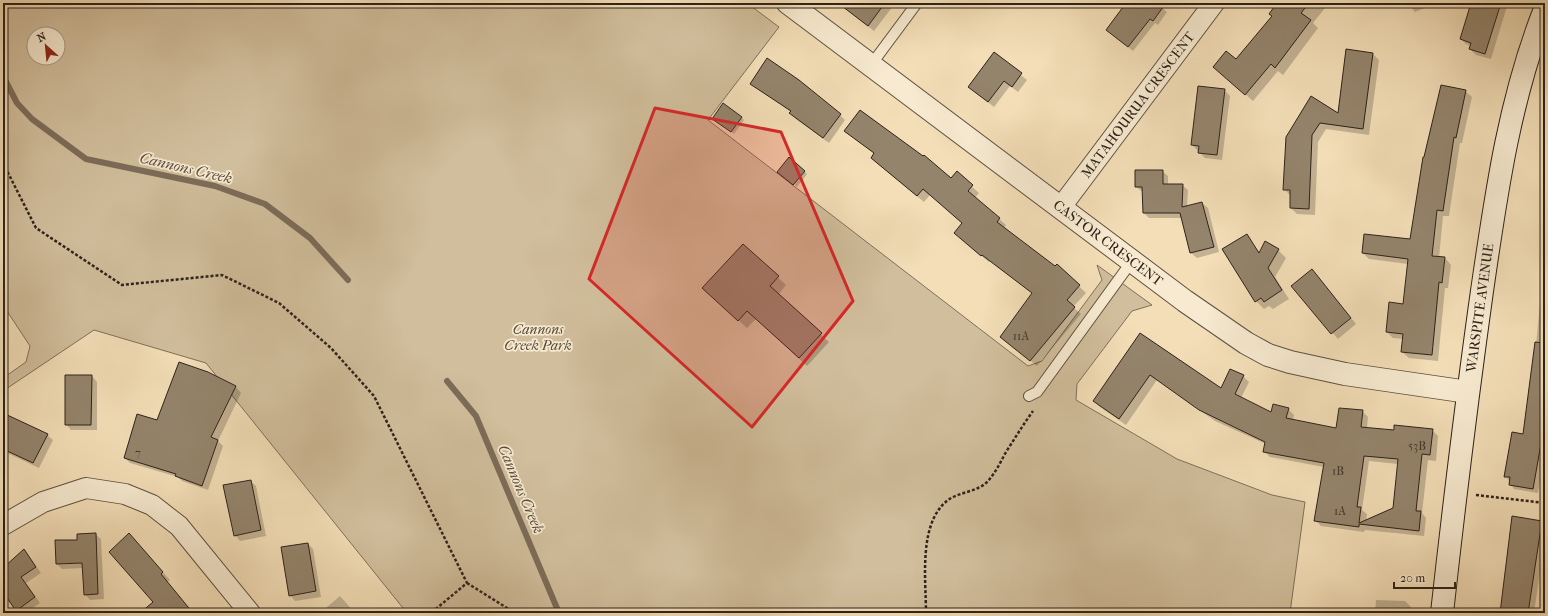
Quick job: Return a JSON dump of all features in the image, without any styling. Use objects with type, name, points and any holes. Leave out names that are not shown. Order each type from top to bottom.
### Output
[{"type":"street","name":"CASTOR CRESCENT","points":[[788,3],[1226,330],[1268,355],[1312,369],[1468,392]]},
{"type":"street","name":"MATAHOURUA CRESCENT","points":[[1061,207],[1214,3]]},
{"type":"street","name":"WARSPITE AVENUE","points":[[1442,613],[1455,492],[1468,392],[1504,153],[1518,92],[1545,8]]},
{"type":"street","points":[[3,525],[43,502],[86,488],[125,494],[152,505],[179,526],[250,613]]},
{"type":"lane","points":[[871,65],[918,3]]},
{"type":"lane","points":[[1029,396],[1037,392],[1132,260]]},
{"type":"path","points":[[3,163],[36,228],[122,285],[222,275],[279,303],[331,348],[374,396],[467,584],[515,613]]},
{"type":"path","points":[[926,613],[927,537],[930,523],[940,508],[947,501],[955,496],[985,484],[992,476],[1035,408],[1029,396]]},
{"type":"path","points":[[1455,492],[1545,503]]},
{"type":"path","points":[[431,613],[467,584]]},
{"type":"highlighted area","points":[[655,108],[781,132],[853,301],[752,427],[589,279]]},
{"type":"green space","name":"Cannons Creek Park","points":[[3,3],[747,3],[779,27],[708,120],[1028,366],[1042,361],[1102,280],[1097,265],[1152,305],[1132,311],[1077,384],[1076,400],[1177,459],[1272,495],[1305,502],[1290,613],[407,613],[206,363],[94,330],[3,391],[3,378],[26,362],[30,346],[3,305]]},
{"type":"building","points":[[838,3],[885,3],[868,26]]},
{"type":"building","points":[[1126,3],[1166,3],[1153,21],[1150,19],[1128,47],[1106,30]]},
{"type":"building","points":[[1277,3],[1309,3],[1301,13],[1311,20],[1275,68],[1271,64],[1245,95],[1213,67],[1226,51],[1236,59],[1272,16],[1269,14]]},
{"type":"building","points":[[1471,3],[1501,3],[1485,54],[1469,49],[1471,43],[1460,39]]},
{"type":"building","points":[[1346,49],[1373,53],[1363,129],[1320,123],[1312,135],[1309,209],[1290,208],[1290,190],[1283,190],[1286,137],[1311,96],[1338,113]]},
{"type":"building","points":[[994,52],[1022,73],[1012,87],[1004,81],[988,102],[968,87]]},
{"type":"building","points":[[767,58],[799,80],[841,114],[823,138],[789,113],[791,111],[750,84]]},
{"type":"building","points":[[1441,85],[1466,90],[1456,138],[1454,137],[1443,211],[1437,210],[1432,256],[1445,257],[1442,283],[1439,282],[1432,355],[1401,352],[1403,334],[1386,332],[1389,302],[1403,304],[1408,259],[1362,253],[1364,234],[1410,239],[1423,157]]},
{"type":"building","points":[[1198,86],[1225,89],[1217,155],[1198,153],[1199,146],[1191,145]]},
{"type":"building","points":[[723,103],[742,117],[731,132],[712,119]]},
{"type":"building","points":[[860,110],[923,156],[924,155],[951,178],[957,171],[973,185],[968,191],[1000,218],[997,222],[1055,266],[1057,264],[1080,285],[1067,300],[1075,307],[1030,361],[1000,337],[1032,293],[982,255],[981,256],[954,233],[962,223],[923,189],[917,196],[871,158],[874,153],[844,131]]},
{"type":"building","points":[[789,157],[805,171],[793,185],[777,172]]},
{"type":"building","points":[[1135,170],[1163,170],[1163,184],[1183,184],[1182,207],[1202,202],[1214,247],[1190,253],[1180,213],[1143,213],[1142,187],[1135,187]]},
{"type":"building","points":[[1247,234],[1259,253],[1265,241],[1279,249],[1268,268],[1282,290],[1264,302],[1261,298],[1255,302],[1222,249]]},
{"type":"building","points":[[743,244],[779,276],[770,286],[822,333],[799,358],[747,311],[738,321],[702,288]]},
{"type":"building","points":[[1312,269],[1351,318],[1331,334],[1291,286]]},
{"type":"building","points":[[1140,333],[1221,388],[1230,369],[1244,375],[1235,394],[1271,412],[1273,404],[1289,408],[1286,418],[1336,428],[1339,408],[1363,410],[1361,427],[1394,430],[1394,425],[1433,429],[1430,455],[1422,454],[1416,511],[1421,511],[1419,531],[1359,524],[1359,527],[1314,521],[1324,463],[1263,452],[1265,442],[1199,410],[1150,375],[1119,419],[1093,401]],"holes":[[[1364,456],[1398,459],[1393,508],[1359,523],[1361,507],[1357,507]]]},
{"type":"building","points":[[1535,342],[1545,343],[1545,421],[1533,489],[1509,485],[1510,477],[1504,477],[1512,432],[1523,434]]},
{"type":"building","points":[[179,362],[208,372],[236,386],[211,437],[218,440],[202,486],[175,476],[176,474],[124,458],[137,414],[157,420]]},
{"type":"building","points":[[65,375],[92,375],[91,425],[65,425]]},
{"type":"building","points":[[3,413],[48,434],[33,463],[3,449]]},
{"type":"building","points":[[251,480],[261,530],[234,536],[223,485]]},
{"type":"building","points":[[1512,516],[1542,521],[1528,613],[1500,613]]},
{"type":"building","points":[[96,533],[98,594],[84,595],[82,563],[56,564],[55,540],[77,540],[77,534]]},
{"type":"building","points":[[129,533],[163,572],[161,574],[193,613],[140,613],[153,602],[109,552]]},
{"type":"building","points":[[308,543],[316,591],[289,596],[281,547]]},
{"type":"building","points":[[24,549],[36,567],[21,577],[35,597],[16,611],[3,592],[3,568]]},
{"type":"waterway","name":"Cannons Creek","points":[[3,76],[17,103],[32,119],[86,159],[215,186],[265,204],[310,238],[348,280]]},
{"type":"waterway","name":"Cannons Creek","points":[[447,381],[476,416],[559,613]]}]
